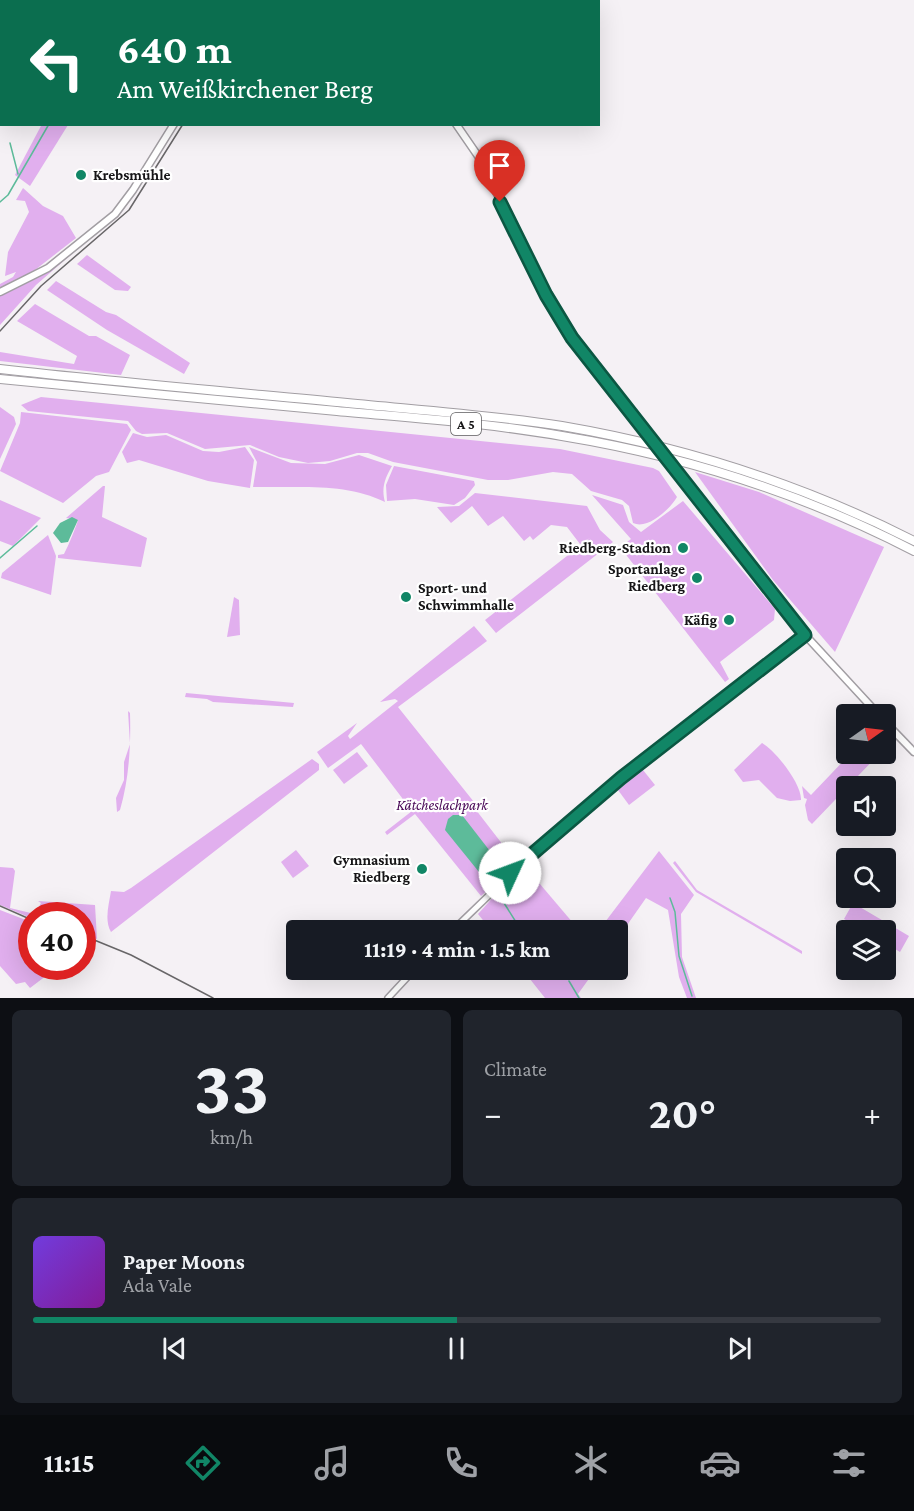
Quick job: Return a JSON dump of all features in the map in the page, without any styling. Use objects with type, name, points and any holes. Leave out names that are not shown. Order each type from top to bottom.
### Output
[{"type":"highway","name":"A 5","points":[[0,369],[499,418],[593,432],[685,453],[756,475],[845,509],[914,541]]},
{"type":"highway","name":"A 5","points":[[0,379],[476,425],[594,441],[683,462],[754,483],[844,518],[914,551]]},
{"type":"main road","points":[[0,292],[48,268],[115,214],[133,190],[173,126]]},
{"type":"main road","points":[[457,126],[478,156],[563,325],[644,432],[805,635],[869,704]]},
{"type":"main road","points":[[896,733],[914,752]]},
{"type":"street","points":[[463,920],[538,848],[610,787],[805,635]]},
{"type":"street","points":[[388,998],[405,980]]},
{"type":"green space","points":[[41,126],[67,126],[30,186],[15,175]]},
{"type":"green space","points":[[23,188],[43,206],[63,216],[76,238],[26,277],[0,289],[0,284],[13,277],[16,272],[5,276],[8,252],[29,212],[25,201],[16,200]]},
{"type":"green space","points":[[89,239],[36,285],[0,325],[0,295],[51,270]]},
{"type":"green space","points":[[87,255],[131,287],[128,291],[115,290],[77,264]]},
{"type":"green space","points":[[56,281],[106,312],[116,315],[190,363],[184,374],[107,330],[47,290]]},
{"type":"green space","points":[[35,304],[89,336],[96,336],[130,355],[121,375],[0,361],[0,352],[74,364],[77,356],[17,321]]},
{"type":"green space","points":[[41,397],[560,449],[653,468],[659,471],[677,497],[658,517],[645,524],[639,524],[633,523],[629,506],[622,500],[591,491],[572,474],[553,472],[508,480],[488,480],[393,462],[368,453],[357,453],[330,461],[308,463],[279,457],[250,445],[205,449],[167,433],[142,434],[136,431],[128,421],[28,411],[21,405]]},
{"type":"green space","points":[[0,407],[14,417],[16,424],[0,459]]},
{"type":"green space","points":[[21,412],[127,424],[131,430],[109,472],[96,476],[63,503],[0,471],[20,423]]},
{"type":"green space","points":[[133,433],[147,437],[166,435],[203,451],[219,452],[245,447],[254,460],[250,488],[208,481],[139,460],[127,463],[122,452]]},
{"type":"green space","points":[[249,447],[291,463],[325,464],[359,455],[392,466],[384,483],[385,502],[354,491],[337,489],[253,487],[257,462]]},
{"type":"green space","points":[[394,466],[474,481],[475,485],[465,498],[454,505],[415,499],[387,501],[386,485]]},
{"type":"green space","points":[[695,472],[759,492],[884,547],[835,652],[773,580]]},
{"type":"green space","points":[[105,486],[102,517],[147,538],[141,567],[58,558],[58,555],[64,554],[78,520],[66,518]]},
{"type":"green space","points":[[475,493],[587,506],[600,530],[613,542],[496,633],[485,620],[590,538],[580,544],[567,527],[551,525],[533,540],[530,536],[524,541],[503,516],[488,526],[472,506],[451,523],[437,507],[459,506]]},
{"type":"green space","name":"Sportanlage Riedberg","points":[[592,495],[623,505],[629,522],[641,532],[683,501],[775,609],[774,620],[720,662],[729,679],[725,682],[620,547],[631,539]]},
{"type":"green space","points":[[0,500],[41,518],[13,546],[0,541]]},
{"type":"green space","points":[[48,535],[56,556],[51,595],[1,578],[2,573]]},
{"type":"green space","points":[[234,597],[239,600],[240,635],[227,637]]},
{"type":"green space","name":"Kätcheslachpark","points":[[474,626],[487,641],[398,707],[478,807],[476,810],[517,863],[481,896],[415,814],[387,835],[385,832],[412,811],[361,744],[328,768],[317,752],[357,723],[348,736],[350,739],[398,701],[395,699],[380,702]]},
{"type":"green space","points":[[186,693],[294,703],[293,707],[213,702],[207,699],[185,697]]},
{"type":"green space","points":[[128,711],[130,713],[130,743]]},
{"type":"green space","points":[[762,743],[787,768],[797,785],[801,800],[790,801],[777,798],[759,780],[743,782],[734,770]]},
{"type":"green space","points":[[130,744],[125,786],[120,810],[117,812],[116,798],[124,780],[124,762]]},
{"type":"green space","points":[[357,752],[368,766],[344,784],[333,770]]},
{"type":"green space","points":[[312,759],[319,764],[319,770],[111,932],[107,917],[111,891],[124,892],[131,888]]},
{"type":"green space","points":[[841,764],[869,764],[858,776],[836,776],[836,799],[812,824],[808,820],[805,805],[807,799],[804,798],[802,786],[811,795]]},
{"type":"green space","points":[[643,770],[655,785],[629,805],[618,790]]},
{"type":"green space","points":[[296,850],[309,866],[293,878],[281,862]]},
{"type":"green space","points":[[659,851],[694,895],[681,914],[682,957],[696,998],[687,998],[679,977],[668,910],[646,898],[628,924],[628,920],[607,920]]},
{"type":"green space","points":[[675,861],[697,890],[802,951],[802,954],[696,892],[673,863]]},
{"type":"green space","points":[[523,864],[571,920],[483,920],[478,914]]},
{"type":"green space","points":[[0,867],[13,868],[15,871],[10,908],[18,910],[18,913],[0,905]]},
{"type":"green space","points":[[850,908],[861,908],[882,920],[846,920],[844,919]]},
{"type":"green space","points":[[0,910],[18,917],[18,980],[41,980],[30,988],[25,982],[16,984],[0,966]]},
{"type":"green space","points":[[896,928],[909,936],[900,952],[896,950]]},
{"type":"green space","points":[[531,980],[588,980],[578,994],[581,998],[545,998]]},
{"type":"shaded area","points":[[72,517],[78,520],[68,542],[61,543],[53,533],[60,523]]},
{"type":"shaded area","points":[[453,815],[462,815],[493,855],[494,860],[485,871],[479,872],[445,830],[448,819]]},
{"type":"waterway","points":[[0,202],[8,195],[48,126]]},
{"type":"waterway","points":[[10,143],[18,174]]},
{"type":"waterway","points":[[0,558],[37,526]]},
{"type":"waterway","points":[[485,871],[491,881]]},
{"type":"waterway","points":[[499,895],[515,920]]},
{"type":"waterway","points":[[670,898],[675,912],[679,956],[692,996]]},
{"type":"waterway","points":[[569,981],[579,998]]},
{"type":"tram line","points":[[0,331],[41,286],[129,210],[182,126]]},
{"type":"tram line","points":[[0,906],[18,914]]},
{"type":"tram line","points":[[96,941],[131,955],[213,998]]},
{"type":"place","name":"Krebsmühle","points":[[81,175]]},
{"type":"place","name":"Riedberg-Stadion","points":[[683,548]]},
{"type":"place","name":"Sportanlage Riedberg","points":[[697,578]]},
{"type":"place","name":"Sport- und Schwimmhalle","points":[[406,597]]},
{"type":"place","name":"Käfig","points":[[729,620]]},
{"type":"place","name":"Gymnasium Riedberg","points":[[422,869]]},
{"type":"route","points":[[500,202],[546,295],[572,338],[805,635],[621,778],[510,873]]}]
